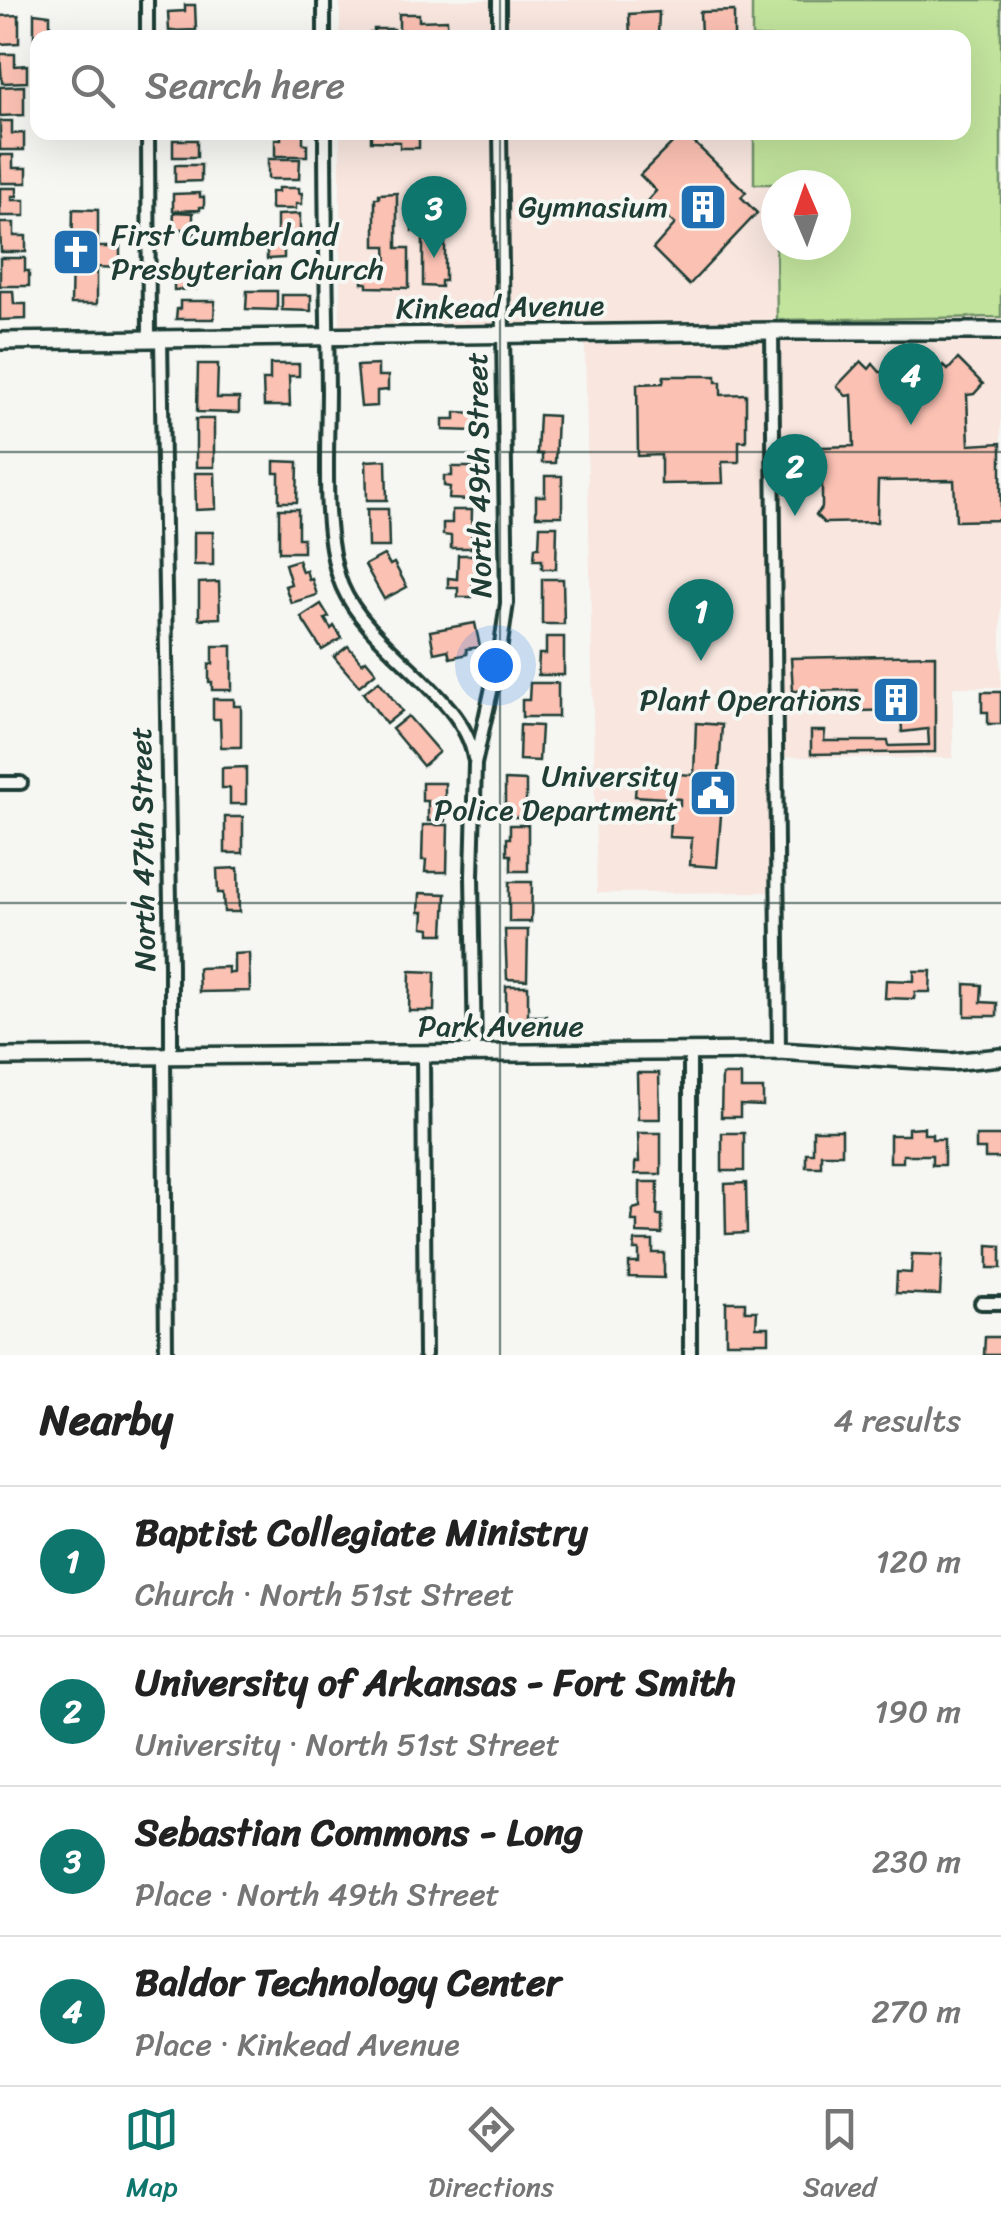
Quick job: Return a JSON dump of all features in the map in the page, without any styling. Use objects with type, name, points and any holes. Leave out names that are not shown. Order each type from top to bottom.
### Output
[{"type":"street","points":[[147,0],[147,30]]},
{"type":"street","points":[[324,0],[324,30]]},
{"type":"street","points":[[499,0],[499,30]]},
{"type":"street","name":"North 47th Street","points":[[148,140],[163,560],[171,966],[171,1049],[164,1057],[166,1355]]},
{"type":"street","points":[[325,140],[329,525],[336,570],[361,619],[462,724],[475,764]]},
{"type":"street","name":"North 49th Street","points":[[474,1054],[472,800],[475,764],[506,615],[500,140]]},
{"type":"street","points":[[772,331],[779,1051]]},
{"type":"street","name":"Kinkead Avenue","points":[[0,341],[1001,331]]},
{"type":"street","points":[[0,783],[21,783]]},
{"type":"street","name":"Park Avenue","points":[[0,1057],[779,1051],[951,1062],[1001,1057]]},
{"type":"street","points":[[690,1052],[690,1355]]},
{"type":"street","points":[[423,1054],[425,1355]]},
{"type":"street","points":[[981,1303],[1001,1303]]},
{"type":"shaded area","points":[[340,0],[1001,0],[1001,687],[953,687],[953,758],[778,757],[778,892],[597,893],[585,343],[340,346],[340,140],[971,140],[971,30],[340,30]]},
{"type":"green space","points":[[752,0],[1001,0],[1001,317],[777,320],[776,260],[851,260],[851,170],[761,170],[761,184],[754,184],[754,140],[971,140],[971,30],[752,30]]},
{"type":"building","points":[[185,5],[195,5],[196,30],[169,30],[168,12],[185,11]]},
{"type":"building","points":[[734,11],[734,30],[701,30],[700,12]]},
{"type":"building","points":[[659,12],[658,30],[630,30],[629,14]]},
{"type":"building","points":[[34,13],[50,15],[50,30],[34,30]]},
{"type":"building","points":[[399,14],[419,14],[419,21],[447,20],[448,30],[399,30]]},
{"type":"building","points":[[19,15],[19,43],[0,44],[0,16]]},
{"type":"building","points":[[0,54],[15,54],[15,66],[27,65],[27,82],[2,83]]},
{"type":"building","points":[[24,86],[24,115],[0,116],[0,87]]},
{"type":"building","points":[[0,121],[12,121],[12,134],[24,133],[24,150],[0,150]]},
{"type":"building","points":[[173,140],[197,140],[197,157],[173,157]]},
{"type":"building","points":[[275,140],[303,140],[307,144],[307,156],[275,156]]},
{"type":"building","points":[[419,140],[419,148],[400,148],[400,142],[371,141]]},
{"type":"building","name":"Gymnasium","points":[[675,140],[691,140],[746,192],[741,197],[757,213],[689,285],[653,249],[675,224],[648,200],[656,191],[640,175]]},
{"type":"building","points":[[0,155],[13,155],[13,168],[27,168],[27,183],[1,183]]},
{"type":"building","points":[[268,159],[300,159],[299,179],[268,179]]},
{"type":"building","points":[[175,165],[201,165],[201,181],[175,182]]},
{"type":"building","points":[[0,188],[17,188],[17,196],[12,196],[12,200],[25,200],[25,216],[0,216]]},
{"type":"building","points":[[278,188],[299,188],[302,204],[296,204],[296,209],[271,209],[271,192],[278,192]]},
{"type":"building","points":[[200,193],[204,207],[200,210],[173,211],[173,194]]},
{"type":"building","points":[[397,193],[397,248],[409,248],[409,288],[367,287],[367,283],[362,283],[362,265],[387,265],[386,246],[375,246],[375,198],[379,194]]},
{"type":"building","points":[[412,193],[453,193],[453,215],[434,215],[434,234],[445,234],[445,281],[441,281],[441,287],[423,286],[423,231],[412,231]]},
{"type":"building","points":[[73,209],[98,210],[98,247],[120,247],[120,268],[97,267],[97,304],[71,304]]},
{"type":"building","points":[[174,212],[193,213],[193,226],[200,226],[200,232],[194,232],[194,237],[183,237],[183,229],[173,229]]},
{"type":"building","points":[[300,214],[300,232],[277,233],[277,215]]},
{"type":"building","points":[[0,223],[14,223],[14,236],[26,236],[26,252],[1,252]]},
{"type":"building","points":[[267,240],[284,240],[284,258],[267,259]]},
{"type":"building","points":[[0,258],[25,258],[29,286],[0,286]]},
{"type":"building","points":[[177,266],[196,266],[196,289],[174,290]]},
{"type":"building","points":[[0,291],[13,291],[14,304],[26,304],[26,319],[0,320]]},
{"type":"building","points":[[247,291],[277,291],[277,310],[246,309]]},
{"type":"building","points":[[282,295],[311,295],[311,311],[282,310]]},
{"type":"building","points":[[180,301],[215,301],[214,319],[176,319]]},
{"type":"building","points":[[958,359],[983,384],[974,394],[967,395],[969,445],[1001,443],[1001,520],[956,521],[954,480],[878,481],[877,522],[824,523],[816,515],[822,507],[822,462],[814,455],[822,447],[854,446],[852,395],[846,396],[837,386],[861,361],[869,369],[873,364],[880,372],[937,372],[943,365],[948,370]]},
{"type":"building","points":[[198,364],[218,364],[217,398],[239,398],[239,413],[197,412]]},
{"type":"building","points":[[270,364],[299,364],[299,376],[289,376],[290,406],[264,406],[263,380],[270,380]]},
{"type":"building","points":[[378,365],[378,376],[388,376],[388,390],[377,391],[377,406],[361,407],[357,366]]},
{"type":"building","points":[[664,376],[716,376],[716,382],[721,382],[721,395],[746,394],[746,441],[739,441],[739,462],[722,462],[723,483],[661,484],[661,455],[638,456],[637,384],[663,383]]},
{"type":"building","points":[[455,412],[476,413],[475,431],[443,430],[443,419],[455,419]]},
{"type":"building","points":[[539,415],[557,416],[555,463],[542,463],[542,454],[537,454]]},
{"type":"building","points":[[196,419],[214,419],[214,467],[196,467]]},
{"type":"building","points":[[386,460],[387,500],[367,500],[366,461]]},
{"type":"building","points":[[274,461],[298,462],[297,502],[279,502],[279,473],[274,473]]},
{"type":"building","points":[[452,467],[473,467],[472,500],[449,499],[450,487],[444,486],[444,476],[452,476]]},
{"type":"building","points":[[195,473],[215,473],[216,509],[196,510]]},
{"type":"building","points":[[545,476],[562,476],[562,516],[536,516],[536,496],[545,496]]},
{"type":"building","points":[[279,509],[298,509],[298,538],[303,538],[303,552],[279,552]]},
{"type":"building","points":[[367,509],[388,509],[389,547],[368,547]]},
{"type":"building","points":[[452,510],[472,510],[471,548],[451,548],[451,536],[443,535],[443,523],[452,523]]},
{"type":"building","points":[[540,526],[557,526],[556,569],[542,569],[542,560],[534,560]]},
{"type":"building","points":[[194,532],[213,532],[213,565],[194,565]]},
{"type":"building","points":[[384,555],[390,565],[394,563],[407,587],[384,599],[365,565]]},
{"type":"building","points":[[458,555],[477,555],[477,569],[482,569],[482,579],[473,579],[472,597],[458,597],[458,588],[448,588],[448,578],[457,579]]},
{"type":"building","points":[[298,560],[302,572],[306,570],[309,580],[312,579],[317,595],[291,603],[285,586],[291,584],[285,564]]},
{"type":"building","points":[[542,579],[563,579],[564,624],[542,624]]},
{"type":"building","points":[[219,582],[220,618],[199,619],[199,583]]},
{"type":"building","points":[[321,604],[331,629],[334,626],[342,638],[322,650],[301,617]]},
{"type":"building","points":[[475,623],[480,647],[450,658],[448,650],[434,653],[430,631]]},
{"type":"building","points":[[546,637],[564,637],[564,675],[538,675],[539,654],[546,654]]},
{"type":"building","points":[[213,646],[232,646],[232,690],[212,690],[209,664],[213,664]]},
{"type":"building","points":[[348,646],[376,672],[359,686],[334,657]]},
{"type":"building","name":"Plant Operations","points":[[935,655],[935,752],[811,754],[811,731],[825,731],[824,741],[888,741],[889,746],[929,745],[928,729],[902,732],[901,710],[858,711],[857,690],[793,691],[791,658]]},
{"type":"building","points":[[379,681],[402,711],[386,724],[363,693]]},
{"type":"building","points":[[530,683],[558,683],[558,717],[522,717],[522,700],[529,700]]},
{"type":"building","points":[[982,692],[1001,692],[1001,724],[988,724],[988,712],[982,712]]},
{"type":"building","points":[[213,699],[234,699],[234,706],[241,706],[241,747],[221,747],[220,719],[213,719]]},
{"type":"building","points":[[408,716],[439,752],[423,766],[392,729]]},
{"type":"building","points":[[696,723],[722,725],[718,789],[723,789],[717,867],[690,865],[692,838],[669,837],[671,805],[680,805],[680,799],[635,796],[637,772],[694,775]]},
{"type":"building","points":[[520,725],[541,726],[539,761],[519,760]]},
{"type":"building","points":[[246,767],[246,804],[230,804],[230,788],[222,788],[222,768]]},
{"type":"building","points":[[505,780],[526,781],[526,817],[509,817]]},
{"type":"building","points":[[422,783],[445,783],[445,821],[428,821],[428,801],[422,801]]},
{"type":"building","points":[[225,817],[243,817],[243,853],[225,853]]},
{"type":"building","points":[[423,825],[448,825],[447,872],[425,872]]},
{"type":"building","points":[[510,825],[528,825],[528,871],[511,871],[511,855],[507,855]]},
{"type":"building","points":[[238,868],[239,912],[224,912],[217,869]]},
{"type":"building","points":[[509,882],[532,882],[531,922],[509,922]]},
{"type":"building","points":[[420,893],[446,894],[444,934],[430,934],[430,928],[423,927]]},
{"type":"building","points":[[505,930],[528,930],[527,980],[507,979]]},
{"type":"building","points":[[249,953],[250,991],[199,992],[198,968],[228,967],[228,973],[234,973],[234,954]]},
{"type":"building","points":[[410,971],[435,972],[434,1011],[409,1011]]},
{"type":"building","points":[[914,971],[931,971],[930,992],[915,992],[914,999],[885,998],[886,980],[914,981]]},
{"type":"building","points":[[965,984],[982,985],[981,1002],[997,1003],[997,1016],[965,1016]]},
{"type":"building","points":[[506,986],[528,986],[528,1016],[546,1016],[546,1029],[506,1028]]},
{"type":"building","points":[[637,1073],[659,1073],[660,1119],[638,1119]]},
{"type":"building","points":[[722,1075],[741,1075],[741,1089],[763,1089],[763,1106],[740,1105],[740,1117],[721,1117]]},
{"type":"building","points":[[924,1127],[924,1134],[932,1134],[932,1139],[944,1139],[944,1165],[932,1165],[932,1155],[903,1155],[903,1162],[890,1162],[890,1135],[908,1135],[908,1128]]},
{"type":"building","points":[[813,1130],[842,1130],[842,1154],[821,1154],[821,1167],[806,1167],[806,1153],[813,1153]]},
{"type":"building","points":[[638,1133],[661,1133],[661,1174],[635,1174],[635,1162],[639,1162]]},
{"type":"building","points":[[722,1133],[744,1133],[744,1171],[722,1171]]},
{"type":"building","points":[[976,1136],[1001,1136],[1001,1158],[985,1158],[985,1149],[976,1149]]},
{"type":"building","points":[[640,1182],[658,1182],[657,1215],[662,1215],[662,1234],[637,1233],[637,1221],[632,1221],[633,1209],[640,1207]]},
{"type":"building","points":[[746,1183],[747,1233],[726,1234],[725,1184]]},
{"type":"building","points":[[635,1241],[653,1241],[653,1253],[664,1253],[664,1278],[629,1277],[629,1263],[639,1263]]},
{"type":"building","points":[[988,1245],[1001,1246],[1001,1268],[988,1268]]},
{"type":"building","points":[[912,1254],[942,1255],[940,1295],[896,1293],[897,1272],[911,1273]]},
{"type":"building","points":[[726,1302],[745,1302],[745,1311],[757,1311],[756,1327],[769,1327],[769,1342],[726,1342]]},
{"type":"building","points":[[985,1337],[1001,1337],[1001,1355],[984,1355]]},
{"type":"place","name":"Gymnasium","points":[[703,207]]},
{"type":"place","name":"First Cumberland Presbyterian Church","points":[[76,252]]},
{"type":"place","name":"Sebastian Commons - Long","points":[[434,258]]},
{"type":"place","name":"Baldor Technology Center","points":[[911,425]]},
{"type":"place","name":"University of Arkansas - Fort Smith","points":[[795,516]]},
{"type":"place","name":"Baptist Collegiate Ministry","points":[[701,661]]},
{"type":"place","name":"Plant Operations","points":[[896,700]]},
{"type":"place","name":"University Police Department","points":[[713,793]]}]
